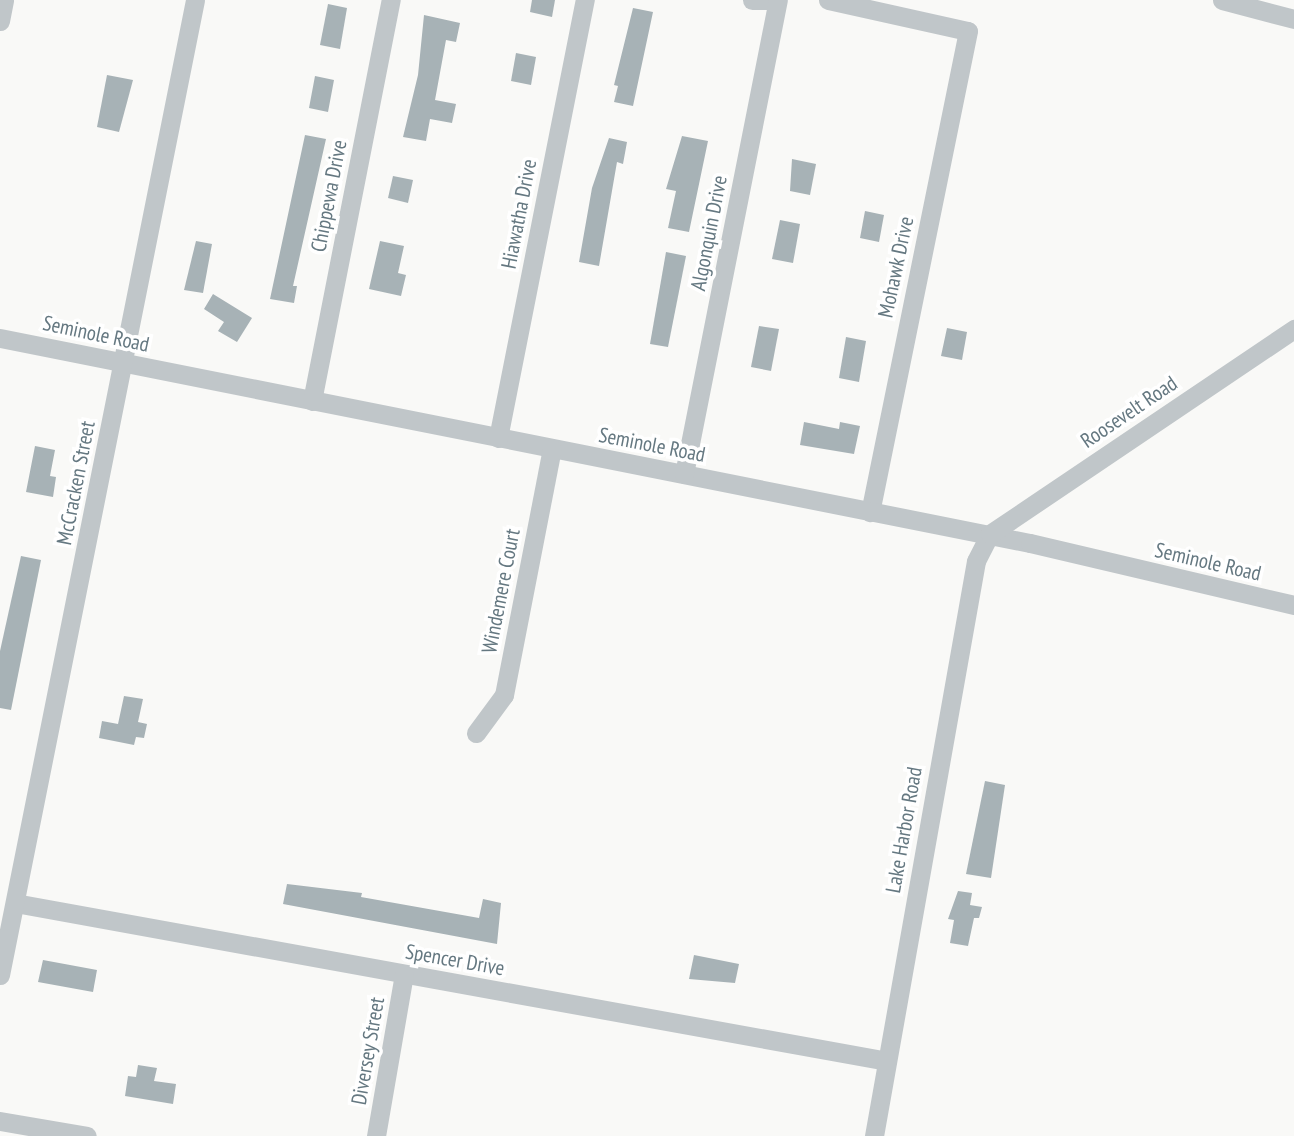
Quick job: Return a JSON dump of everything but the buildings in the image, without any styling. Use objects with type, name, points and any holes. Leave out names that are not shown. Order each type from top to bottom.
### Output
[{"type":"street","points":[[0,21],[4,0]]},
{"type":"street","name":"McCracken Street","points":[[0,975],[195,0]]},
{"type":"street","name":"Chippewa Drive","points":[[312,401],[391,0]]},
{"type":"street","name":"Hiawatha Drive","points":[[498,438],[586,0]]},
{"type":"street","points":[[752,0],[770,0]]},
{"type":"street","name":"Algonquin Drive","points":[[684,474],[778,0]]},
{"type":"street","name":"Mohawk Drive","points":[[828,0],[968,31],[870,512]]},
{"type":"street","points":[[1222,0],[1294,19]]},
{"type":"street","name":"Roosevelt Road","points":[[990,534],[1294,329]]},
{"type":"street","name":"Seminole Road","points":[[0,338],[990,534],[1294,605]]},
{"type":"street","name":"Windemere Court","points":[[476,733],[504,695],[552,449]]},
{"type":"street","name":"Lake Harbor Road","points":[[874,1136],[976,561],[990,534]]},
{"type":"street","name":"Spencer Drive","points":[[15,903],[887,1061]]},
{"type":"street","name":"Diversey Street","points":[[376,1136],[404,974]]},
{"type":"street","points":[[0,1121],[87,1136]]}]
